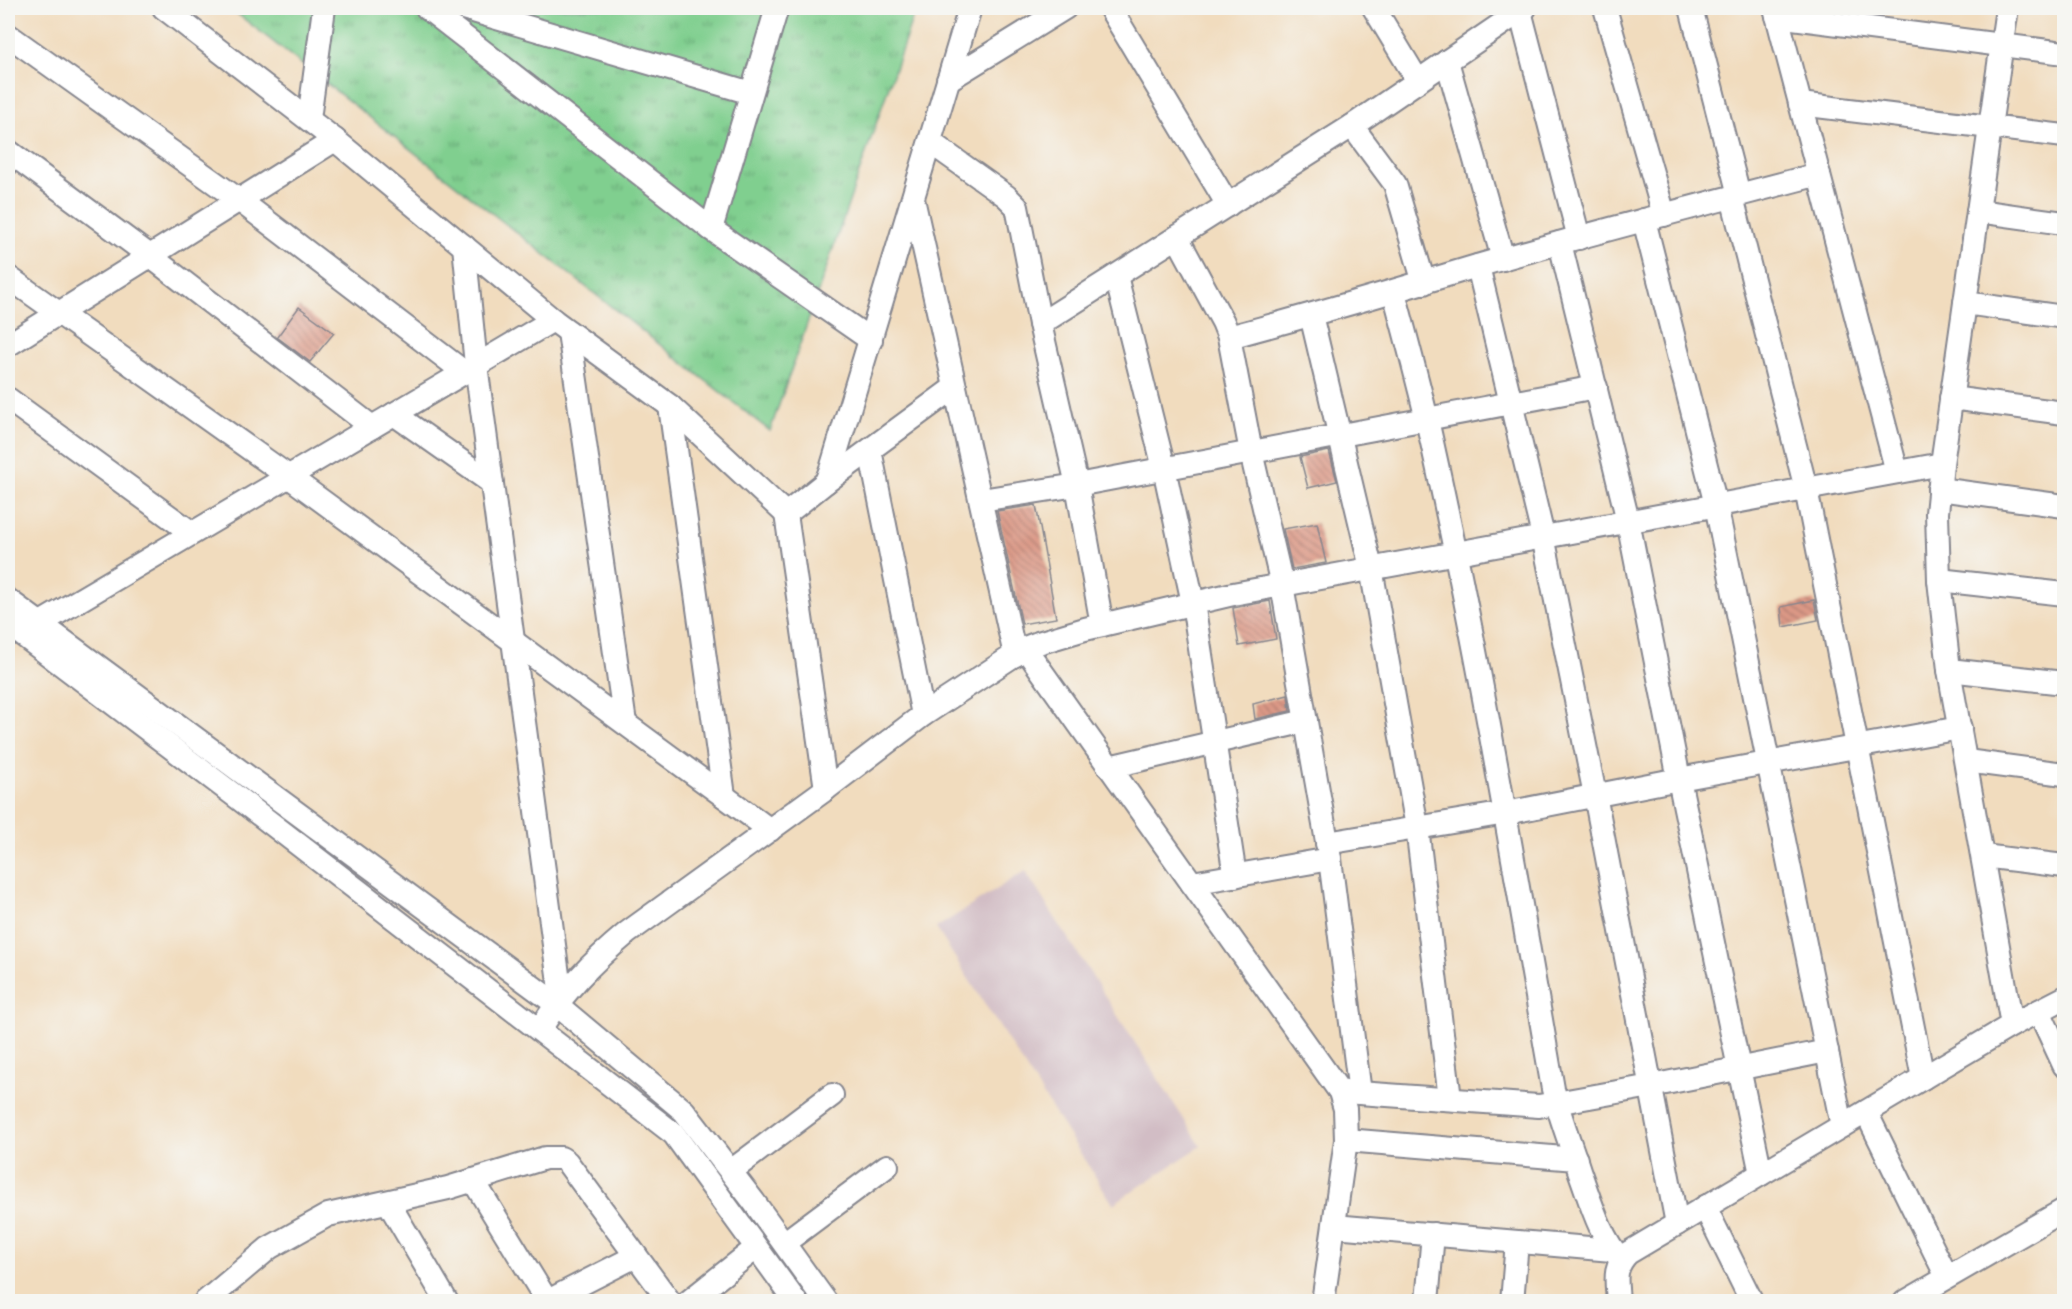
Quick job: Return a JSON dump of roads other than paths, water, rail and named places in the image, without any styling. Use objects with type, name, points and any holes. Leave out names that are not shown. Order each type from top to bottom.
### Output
[{"type":"street","points":[[164,8],[309,119],[561,326],[670,406],[786,514],[826,789]]},
{"type":"street","points":[[309,119],[324,8]]},
{"type":"street","points":[[428,8],[711,229],[871,340]]},
{"type":"street","points":[[463,8],[751,93]]},
{"type":"street","points":[[711,229],[777,8]]},
{"type":"street","points":[[826,482],[970,8]]},
{"type":"street","points":[[948,80],[1065,8]]},
{"type":"street","points":[[1110,8],[1228,205]]},
{"type":"street","points":[[1374,8],[1418,81]]},
{"type":"street","points":[[1605,8],[1654,218],[1716,505],[1842,1126]]},
{"type":"street","points":[[1690,8],[1806,489],[1923,1078]]},
{"type":"street","points":[[2007,8],[1951,398],[1937,513],[1939,580],[1949,670],[2012,1025]]},
{"type":"street","points":[[1040,324],[1352,126],[1447,61],[1513,11],[1570,241],[1596,387],[1628,521],[1761,1174]]},
{"type":"street","points":[[1897,472],[1776,11],[2064,53]]},
{"type":"street","points":[[8,35],[470,369]]},
{"type":"street","points":[[1447,61],[1503,259]]},
{"type":"street","points":[[1800,104],[2064,136]]},
{"type":"street","points":[[1352,126],[1395,184],[1424,283]]},
{"type":"street","points":[[8,345],[334,140]]},
{"type":"street","points":[[930,142],[1006,196],[1017,207],[1040,324],[1077,485],[1102,625]]},
{"type":"street","points":[[8,151],[150,256],[372,427]]},
{"type":"street","points":[[1228,337],[1395,292],[1503,259],[1819,174]]},
{"type":"street","points":[[913,199],[981,500],[1020,651],[1350,1092],[1524,1105],[1556,1103],[1827,1051]]},
{"type":"street","points":[[1978,211],[2064,223]]},
{"type":"street","points":[[1177,237],[1223,322],[1228,337],[1281,585],[1329,851],[1350,1092],[1345,1109],[1346,1140],[1323,1302]]},
{"type":"street","points":[[464,246],[470,369],[492,483],[558,1001]]},
{"type":"street","points":[[1478,266],[1543,536],[1677,1224]]},
{"type":"street","points":[[1116,276],[1164,468],[1193,603],[1235,876]]},
{"type":"street","points":[[8,278],[288,476],[770,830]]},
{"type":"street","points":[[1395,292],[1455,552],[1506,813],[1556,1103],[1598,1220],[1617,1255],[1618,1302]]},
{"type":"street","points":[[1965,303],[2064,317]]},
{"type":"street","points":[[1311,315],[1371,568],[1417,828],[1450,1099]]},
{"type":"street","points":[[39,624],[470,369],[561,326]]},
{"type":"street","points":[[561,326],[625,723]]},
{"type":"street","points":[[786,514],[955,387]]},
{"type":"street","points":[[981,500],[1077,485],[1596,387]]},
{"type":"street","points":[[1951,398],[2064,413]]},
{"type":"street","points":[[8,399],[192,533]]},
{"type":"street","points":[[670,406],[724,796]]},
{"type":"street","points":[[394,414],[492,483]]},
{"type":"street","points":[[870,450],[923,715]]},
{"type":"street","points":[[540,1029],[573,982],[627,933],[826,789],[923,715],[1020,651],[1102,625],[1281,585],[1942,464]]},
{"type":"street","points":[[1939,489],[2064,506]]},
{"type":"street","points":[[1939,580],[2064,594]]},
{"type":"street","points":[[8,600],[558,1001],[684,1111],[826,1302]]},
{"type":"street","points":[[8,624],[540,1029],[674,1134],[796,1302]]},
{"type":"street","points":[[1949,670],[2064,683]]},
{"type":"street","points":[[1109,767],[1306,720]]},
{"type":"street","points":[[1192,883],[1235,876],[1417,828],[1960,728]]},
{"type":"street","points":[[1966,761],[2064,774]]},
{"type":"street","points":[[1983,856],[2064,866]]},
{"type":"street","points":[[1334,1226],[1517,1242],[1617,1255],[1628,1253],[2012,1025],[2064,998]]},
{"type":"street","points":[[2039,1011],[2064,1065]]},
{"type":"street","points":[[730,1171],[832,1095]]},
{"type":"street","points":[[1866,1112],[1947,1277]]},
{"type":"street","points":[[1346,1140],[1576,1159]]},
{"type":"street","points":[[205,1302],[269,1248],[328,1215],[473,1180],[545,1158],[561,1158],[567,1162],[670,1302]]},
{"type":"street","points":[[784,1243],[887,1166]]},
{"type":"street","points":[[473,1180],[546,1301],[636,1256]]},
{"type":"street","points":[[388,1202],[447,1302]]},
{"type":"street","points":[[1705,1207],[1752,1302]]},
{"type":"street","points":[[1905,1302],[2064,1210]]},
{"type":"street","points":[[1427,1302],[1433,1234]]},
{"type":"street","points":[[1512,1302],[1517,1242]]},
{"type":"street","points":[[688,1302],[756,1248]]}]
